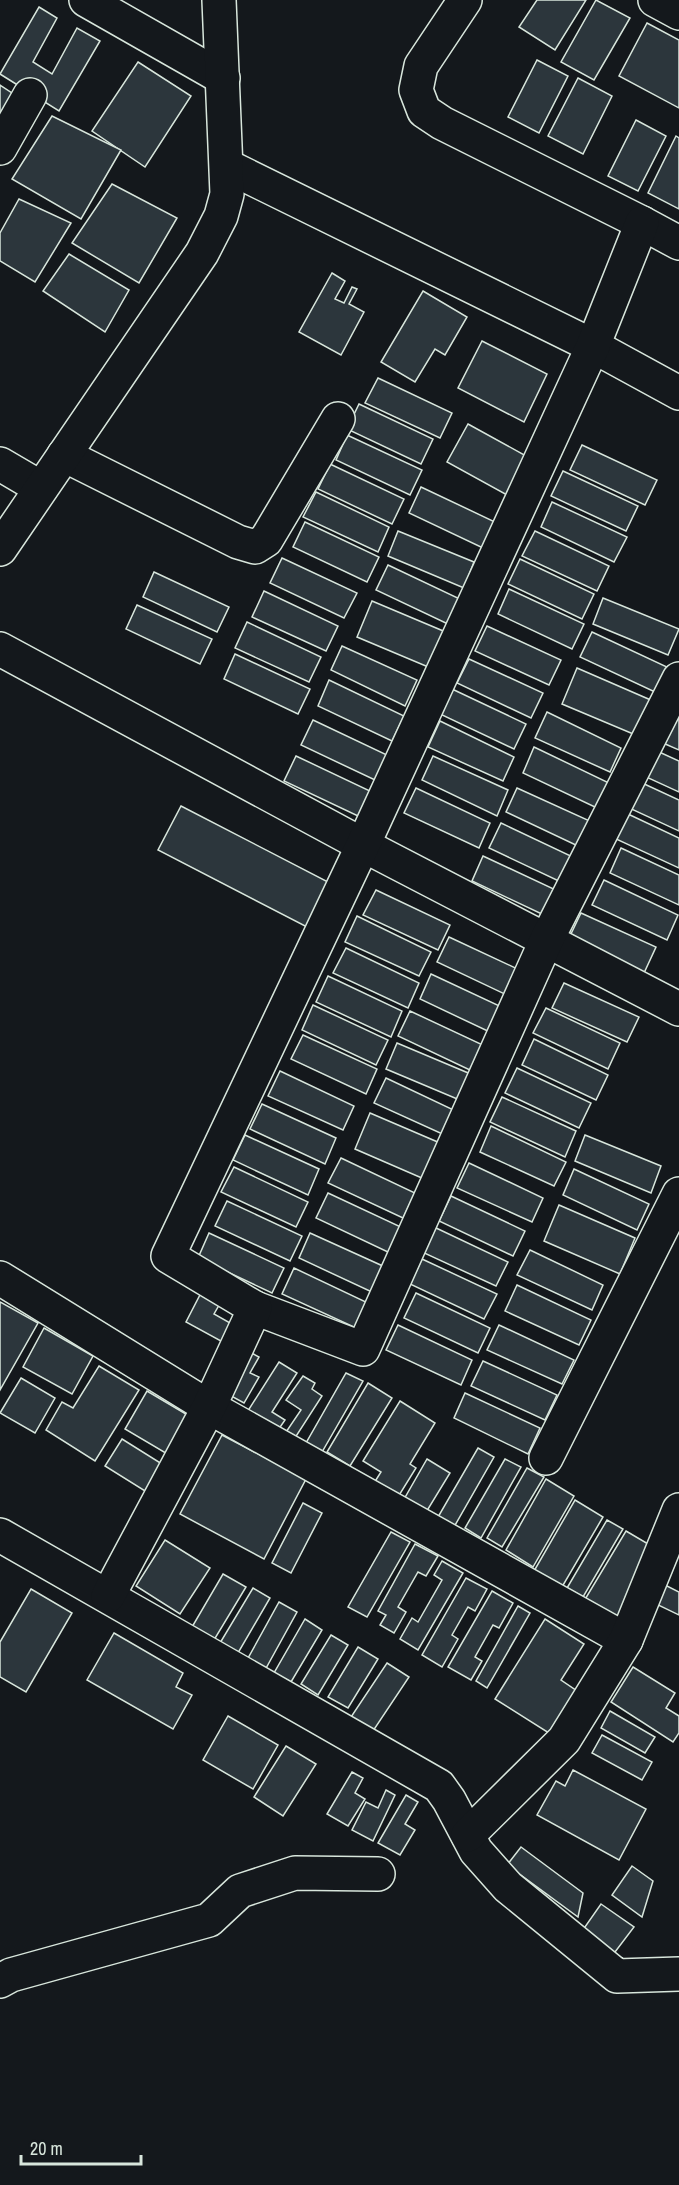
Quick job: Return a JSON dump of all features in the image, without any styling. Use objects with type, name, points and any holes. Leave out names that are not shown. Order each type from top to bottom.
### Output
[{"type":"street","points":[[86,0],[223,78]]},
{"type":"street","points":[[0,549],[202,253],[221,216],[227,194],[219,0]]},
{"type":"street","points":[[465,0],[421,66],[416,90],[424,111],[442,123],[679,243]]},
{"type":"street","points":[[655,0],[679,13]]},
{"type":"street","points":[[0,148],[30,95]]},
{"type":"street","points":[[226,166],[593,346],[679,393]]},
{"type":"street","points":[[642,223],[593,346],[363,845],[168,1256],[255,1308],[363,1349],[547,939],[679,679]]},
{"type":"street","points":[[64,455],[238,542],[255,547],[266,540],[338,419]]},
{"type":"street","points":[[0,464],[41,488]]},
{"type":"street","points":[[0,649],[363,845],[679,1009]]},
{"type":"street","points":[[546,1458],[679,1194]]},
{"type":"street","points":[[0,1278],[209,1407],[626,1640]]},
{"type":"street","points":[[108,1596],[209,1407],[255,1308]]},
{"type":"street","points":[[468,1835],[564,1740],[626,1640],[679,1510]]},
{"type":"street","points":[[0,1535],[439,1786],[450,1800],[481,1857],[508,1887],[617,1976],[679,1974]]},
{"type":"street","points":[[0,1981],[10,1975],[209,1920],[240,1891],[294,1873],[378,1874]]},
{"type":"building","points":[[537,0],[586,0],[555,50],[519,27]]},
{"type":"building","points":[[596,0],[630,18],[594,80],[561,62]]},
{"type":"building","points":[[39,7],[57,18],[33,62],[52,74],[77,28],[100,41],[59,111],[0,74]]},
{"type":"building","points":[[647,23],[679,40],[679,108],[619,76]]},
{"type":"building","points":[[537,60],[568,76],[539,133],[508,117]]},
{"type":"building","points":[[138,62],[191,96],[145,167],[92,131]]},
{"type":"building","points":[[578,78],[612,96],[583,154],[548,136]]},
{"type":"building","points":[[0,85],[15,95],[0,119]]},
{"type":"building","points":[[52,116],[121,150],[81,219],[12,179]]},
{"type":"building","points":[[636,120],[666,136],[638,191],[608,176]]},
{"type":"building","points":[[676,136],[679,138],[679,209],[648,193]]},
{"type":"building","points":[[112,184],[177,218],[139,283],[72,243]]},
{"type":"building","points":[[19,199],[71,223],[35,282],[0,261],[0,233]]},
{"type":"building","points":[[69,254],[129,290],[105,332],[43,291]]},
{"type":"building","points":[[332,273],[345,281],[335,299],[344,303],[352,287],[357,289],[349,304],[364,312],[341,355],[299,332]]},
{"type":"building","points":[[423,291],[467,317],[445,355],[435,349],[415,382],[381,362]]},
{"type":"building","points":[[482,341],[547,374],[524,422],[458,388]]},
{"type":"building","points":[[378,378],[452,413],[440,438],[365,403]]},
{"type":"building","points":[[359,404],[433,439],[421,464],[347,429]]},
{"type":"building","points":[[468,424],[528,457],[507,495],[447,462]]},
{"type":"building","points":[[347,435],[422,470],[410,495],[336,460]]},
{"type":"building","points":[[582,445],[657,480],[645,505],[570,470]]},
{"type":"building","points":[[330,464],[404,499],[392,524],[318,489]]},
{"type":"building","points":[[563,471],[638,506],[626,531],[551,496]]},
{"type":"building","points":[[421,487],[495,522],[483,548],[409,513]]},
{"type":"building","points":[[316,492],[389,527],[378,552],[303,517]]},
{"type":"building","points":[[552,502],[627,537],[614,562],[541,527]]},
{"type":"building","points":[[305,522],[379,557],[367,582],[293,547]]},
{"type":"building","points":[[398,531],[474,562],[464,588],[388,556]]},
{"type":"building","points":[[535,531],[609,566],[597,591],[522,556]]},
{"type":"building","points":[[282,558],[357,593],[344,618],[270,583]]},
{"type":"building","points":[[520,559],[594,594],[582,619],[508,584]]},
{"type":"building","points":[[388,565],[462,600],[450,625],[376,590]]},
{"type":"building","points":[[154,572],[229,607],[217,632],[143,597]]},
{"type":"building","points":[[509,589],[584,624],[572,649],[498,614]]},
{"type":"building","points":[[264,591],[338,626],[326,651],[252,617]]},
{"type":"building","points":[[603,598],[679,629],[668,655],[593,624]]},
{"type":"building","points":[[372,601],[448,633],[433,669],[357,637]]},
{"type":"building","points":[[137,605],[212,639],[200,664],[126,629]]},
{"type":"building","points":[[247,622],[321,657],[309,682],[235,648]]},
{"type":"building","points":[[487,626],[561,660],[549,685],[475,651]]},
{"type":"building","points":[[592,632],[667,667],[655,692],[580,657]]},
{"type":"building","points":[[342,646],[417,680],[405,706],[331,670]]},
{"type":"building","points":[[235,654],[310,689],[298,714],[224,679]]},
{"type":"building","points":[[469,659],[543,693],[531,718],[457,683]]},
{"type":"building","points":[[577,668],[653,701],[638,736],[562,704]]},
{"type":"building","points":[[329,680],[404,716],[392,741],[318,706]]},
{"type":"building","points":[[452,689],[526,724],[514,749],[440,714]]},
{"type":"building","points":[[547,712],[621,748],[610,772],[535,738]]},
{"type":"building","points":[[675,718],[679,720],[679,750],[663,743]]},
{"type":"building","points":[[313,720],[387,755],[375,780],[301,745]]},
{"type":"building","points":[[440,721],[514,757],[503,781],[428,747]]},
{"type":"building","points":[[534,747],[609,783],[597,808],[523,773]]},
{"type":"building","points":[[657,751],[679,761],[679,792],[644,776]]},
{"type":"building","points":[[296,756],[370,791],[358,816],[284,781]]},
{"type":"building","points":[[433,756],[508,790],[497,816],[422,780]]},
{"type":"building","points":[[640,782],[679,800],[679,831],[627,807]]},
{"type":"building","points":[[416,788],[490,823],[479,848],[404,813]]},
{"type":"building","points":[[517,788],[592,822],[580,847],[506,812]]},
{"type":"building","points":[[181,806],[330,883],[307,927],[158,850]]},
{"type":"building","points":[[628,814],[679,838],[679,868],[616,839]]},
{"type":"building","points":[[501,823],[575,858],[563,883],[489,848]]},
{"type":"building","points":[[621,848],[679,875],[679,905],[610,873]]},
{"type":"building","points":[[483,856],[558,891],[546,916],[472,881]]},
{"type":"building","points":[[604,880],[678,915],[667,940],[592,905]]},
{"type":"building","points":[[376,890],[450,925],[438,950],[363,915]]},
{"type":"building","points":[[581,913],[656,947],[644,973],[569,938]]},
{"type":"building","points":[[357,916],[431,952],[419,976],[345,942]]},
{"type":"building","points":[[449,937],[524,972],[511,997],[437,962]]},
{"type":"building","points":[[346,948],[419,983],[408,1008],[333,973]]},
{"type":"building","points":[[431,974],[506,1009],[494,1034],[420,999]]},
{"type":"building","points":[[328,976],[402,1011],[391,1037],[316,1002]]},
{"type":"building","points":[[564,983],[639,1017],[627,1042],[552,1008]]},
{"type":"building","points":[[313,1005],[388,1040],[376,1065],[302,1030]]},
{"type":"building","points":[[546,1008],[620,1043],[608,1069],[533,1033]]},
{"type":"building","points":[[410,1011],[485,1046],[472,1071],[398,1036]]},
{"type":"building","points":[[303,1035],[377,1069],[366,1094],[291,1059]]},
{"type":"building","points":[[534,1039],[608,1075],[596,1100],[522,1065]]},
{"type":"building","points":[[397,1043],[473,1075],[462,1101],[386,1069]]},
{"type":"building","points":[[517,1068],[591,1103],[579,1128],[505,1093]]},
{"type":"building","points":[[280,1071],[354,1106],[343,1130],[268,1096]]},
{"type":"building","points":[[386,1078],[460,1113],[449,1137],[374,1103]]},
{"type":"building","points":[[502,1097],[576,1131],[565,1157],[490,1122]]},
{"type":"building","points":[[262,1104],[336,1138],[325,1164],[250,1129]]},
{"type":"building","points":[[370,1113],[447,1146],[431,1182],[355,1149]]},
{"type":"building","points":[[491,1126],[566,1162],[554,1186],[480,1152]]},
{"type":"building","points":[[245,1135],[319,1169],[308,1195],[233,1160]]},
{"type":"building","points":[[585,1135],[661,1166],[651,1193],[575,1161]]},
{"type":"building","points":[[341,1158],[415,1193],[403,1218],[328,1183]]},
{"type":"building","points":[[469,1163],[543,1198],[532,1222],[457,1188]]},
{"type":"building","points":[[234,1167],[308,1202],[296,1227],[221,1192]]},
{"type":"building","points":[[574,1169],[649,1204],[637,1230],[563,1195]]},
{"type":"building","points":[[328,1193],[403,1228],[390,1253],[316,1218]]},
{"type":"building","points":[[451,1196],[525,1231],[513,1256],[439,1221]]},
{"type":"building","points":[[227,1201],[302,1236],[290,1261],[215,1226]]},
{"type":"building","points":[[559,1205],[635,1238],[620,1274],[544,1241]]},
{"type":"building","points":[[434,1227],[508,1262],[496,1286],[422,1252]]},
{"type":"building","points":[[209,1233],[284,1268],[272,1293],[198,1258]]},
{"type":"building","points":[[310,1233],[385,1267],[374,1293],[299,1258]]},
{"type":"building","points":[[530,1250],[603,1285],[592,1310],[517,1275]]},
{"type":"building","points":[[422,1259],[497,1294],[484,1319],[410,1284]]},
{"type":"building","points":[[294,1268],[368,1303],[356,1328],[282,1294]]},
{"type":"building","points":[[517,1285],[591,1320],[579,1345],[505,1311]]},
{"type":"building","points":[[203,1289],[222,1300],[214,1314],[239,1328],[230,1346],[186,1322]]},
{"type":"building","points":[[416,1293],[490,1328],[478,1353],[404,1318]]},
{"type":"building","points":[[0,1302],[38,1323],[0,1390]]},
{"type":"building","points":[[398,1325],[472,1360],[461,1385],[386,1350]]},
{"type":"building","points":[[499,1325],[574,1360],[562,1384],[487,1350]]},
{"type":"building","points":[[44,1328],[93,1356],[72,1394],[23,1367]]},
{"type":"building","points":[[244,1349],[259,1357],[250,1373],[259,1377],[244,1403],[222,1391]]},
{"type":"building","points":[[483,1361],[557,1395],[545,1420],[471,1386]]},
{"type":"building","points":[[279,1362],[297,1373],[272,1412],[285,1420],[274,1436],[244,1417]]},
{"type":"building","points":[[99,1366],[139,1390],[95,1461],[46,1430],[62,1402],[73,1408]]},
{"type":"building","points":[[346,1373],[363,1381],[322,1452],[306,1443]]},
{"type":"building","points":[[303,1376],[315,1383],[312,1389],[322,1396],[293,1441],[284,1435],[301,1410],[286,1400]]},
{"type":"building","points":[[21,1378],[55,1398],[35,1433],[0,1413]]},
{"type":"building","points":[[368,1383],[392,1398],[350,1466],[327,1452]]},
{"type":"building","points":[[147,1391],[191,1417],[169,1455],[125,1429]]},
{"type":"building","points":[[465,1393],[540,1428],[528,1454],[454,1418]]},
{"type":"building","points":[[400,1401],[435,1423],[410,1464],[416,1468],[398,1497],[374,1483],[381,1472],[363,1461]]},
{"type":"building","points":[[222,1435],[306,1479],[264,1559],[180,1514]]},
{"type":"building","points":[[122,1439],[162,1464],[145,1491],[105,1466]]},
{"type":"building","points":[[478,1448],[494,1457],[454,1527],[438,1517]]},
{"type":"building","points":[[427,1459],[450,1473],[425,1514],[403,1501]]},
{"type":"building","points":[[505,1459],[521,1467],[481,1538],[465,1528]]},
{"type":"building","points":[[527,1468],[544,1477],[502,1547],[487,1538]]},
{"type":"building","points":[[546,1479],[574,1496],[533,1567],[506,1550]]},
{"type":"building","points":[[575,1500],[603,1517],[562,1587],[534,1571]]},
{"type":"building","points":[[303,1503],[322,1513],[291,1573],[272,1563]]},
{"type":"building","points":[[607,1520],[623,1529],[583,1597],[567,1588]]},
{"type":"building","points":[[626,1531],[655,1548],[625,1598],[634,1608],[621,1630],[581,1606]]},
{"type":"building","points":[[391,1532],[410,1542],[367,1617],[348,1607]]},
{"type":"building","points":[[165,1540],[210,1568],[180,1614],[136,1586]]},
{"type":"building","points":[[415,1544],[438,1556],[426,1576],[418,1572],[398,1607],[406,1612],[394,1633],[380,1625],[386,1615],[378,1611]]},
{"type":"building","points":[[442,1561],[463,1573],[418,1650],[400,1639],[412,1618],[418,1622],[442,1580],[434,1575]]},
{"type":"building","points":[[223,1574],[246,1587],[214,1640],[192,1627]]},
{"type":"building","points":[[466,1578],[487,1589],[475,1611],[468,1607],[452,1635],[458,1639],[442,1667],[422,1655]]},
{"type":"building","points":[[663,1584],[679,1592],[679,1615],[654,1603]]},
{"type":"building","points":[[253,1588],[270,1598],[238,1653],[220,1643]]},
{"type":"building","points":[[31,1589],[72,1613],[26,1692],[0,1677],[0,1642]]},
{"type":"building","points":[[492,1591],[513,1603],[499,1628],[493,1625],[475,1657],[482,1661],[471,1680],[448,1667]]},
{"type":"building","points":[[279,1602],[297,1612],[265,1670],[247,1660]]},
{"type":"building","points":[[518,1606],[530,1613],[487,1688],[476,1681]]},
{"type":"building","points":[[305,1619],[322,1630],[291,1682],[274,1673]]},
{"type":"building","points":[[545,1619],[584,1644],[561,1680],[580,1693],[552,1735],[495,1699]]},
{"type":"building","points":[[114,1633],[183,1673],[176,1687],[192,1695],[173,1729],[87,1680]]},
{"type":"building","points":[[331,1635],[348,1645],[318,1695],[301,1684]]},
{"type":"building","points":[[358,1647],[378,1659],[348,1708],[328,1697]]},
{"type":"building","points":[[387,1663],[409,1677],[373,1731],[351,1717]]},
{"type":"building","points":[[633,1667],[675,1693],[666,1708],[679,1716],[679,1733],[673,1742],[611,1702]]},
{"type":"building","points":[[610,1711],[655,1737],[645,1753],[601,1728]]},
{"type":"building","points":[[228,1716],[278,1745],[253,1789],[203,1760]]},
{"type":"building","points":[[602,1735],[652,1762],[642,1780],[592,1753]]},
{"type":"building","points":[[286,1746],[316,1764],[283,1816],[254,1797]]},
{"type":"building","points":[[573,1770],[646,1809],[619,1860],[537,1815],[556,1781],[565,1786]]},
{"type":"building","points":[[352,1772],[363,1778],[355,1793],[365,1799],[348,1826],[327,1814]]},
{"type":"building","points":[[386,1790],[395,1795],[373,1841],[352,1830],[366,1802],[378,1808]]},
{"type":"building","points":[[406,1795],[418,1802],[405,1824],[415,1830],[400,1855],[378,1843]]},
{"type":"building","points":[[521,1847],[583,1893],[578,1917],[507,1865]]},
{"type":"building","points":[[632,1866],[653,1881],[642,1917],[612,1895]]},
{"type":"building","points":[[601,1904],[634,1927],[612,1956],[580,1934]]}]
